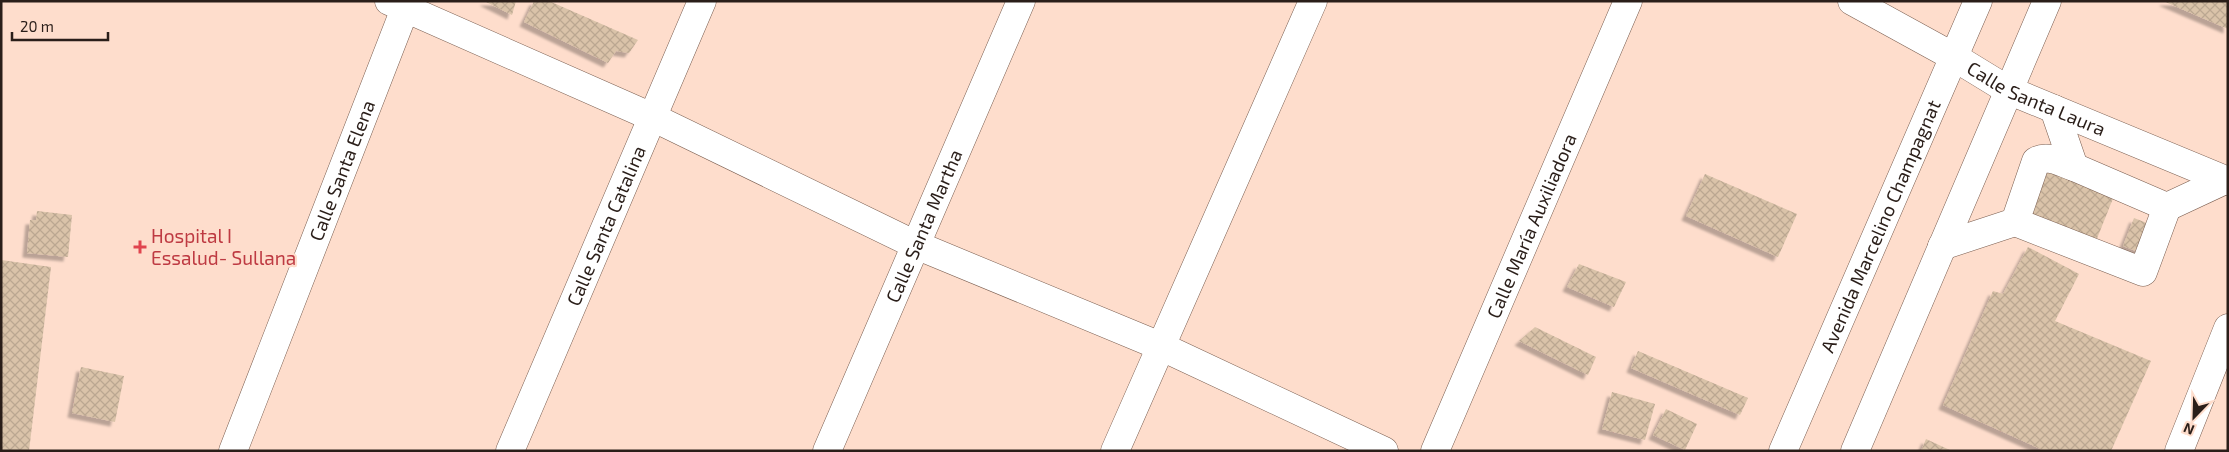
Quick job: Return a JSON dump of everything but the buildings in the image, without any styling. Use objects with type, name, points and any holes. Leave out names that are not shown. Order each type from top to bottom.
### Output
[{"type":"street","name":"Calle Santa Catalina","points":[[510,451],[702,1]]},
{"type":"street","name":"Calle Santa Martha","points":[[827,451],[1021,1]]},
{"type":"street","points":[[1115,451],[1313,1]]},
{"type":"street","name":"Calle María Auxiliadora","points":[[1435,451],[1628,1]]},
{"type":"street","name":"Calle Santa Laura","points":[[1852,1],[1954,57],[2008,90],[2226,181]]},
{"type":"street","name":"Avenida Marcelino Champagnat","points":[[1783,451],[1978,1]]},
{"type":"street","points":[[1855,451],[2047,1]]},
{"type":"street","points":[[401,4],[652,117],[916,245],[1160,346],[1384,451]]},
{"type":"street","name":"Calle Santa Elena","points":[[233,451],[401,4]]},
{"type":"street","points":[[2054,109],[2074,167]]},
{"type":"street","points":[[2015,222],[2036,161],[2041,158],[2049,158],[2074,167],[2167,207]]},
{"type":"street","points":[[1942,246],[2015,222],[2143,272],[2167,207],[2226,181]]},
{"type":"street","points":[[2179,451],[2228,328]]},
{"type":"place","name":"Hospital I Essalud- Sullana","points":[[140,247]]}]
